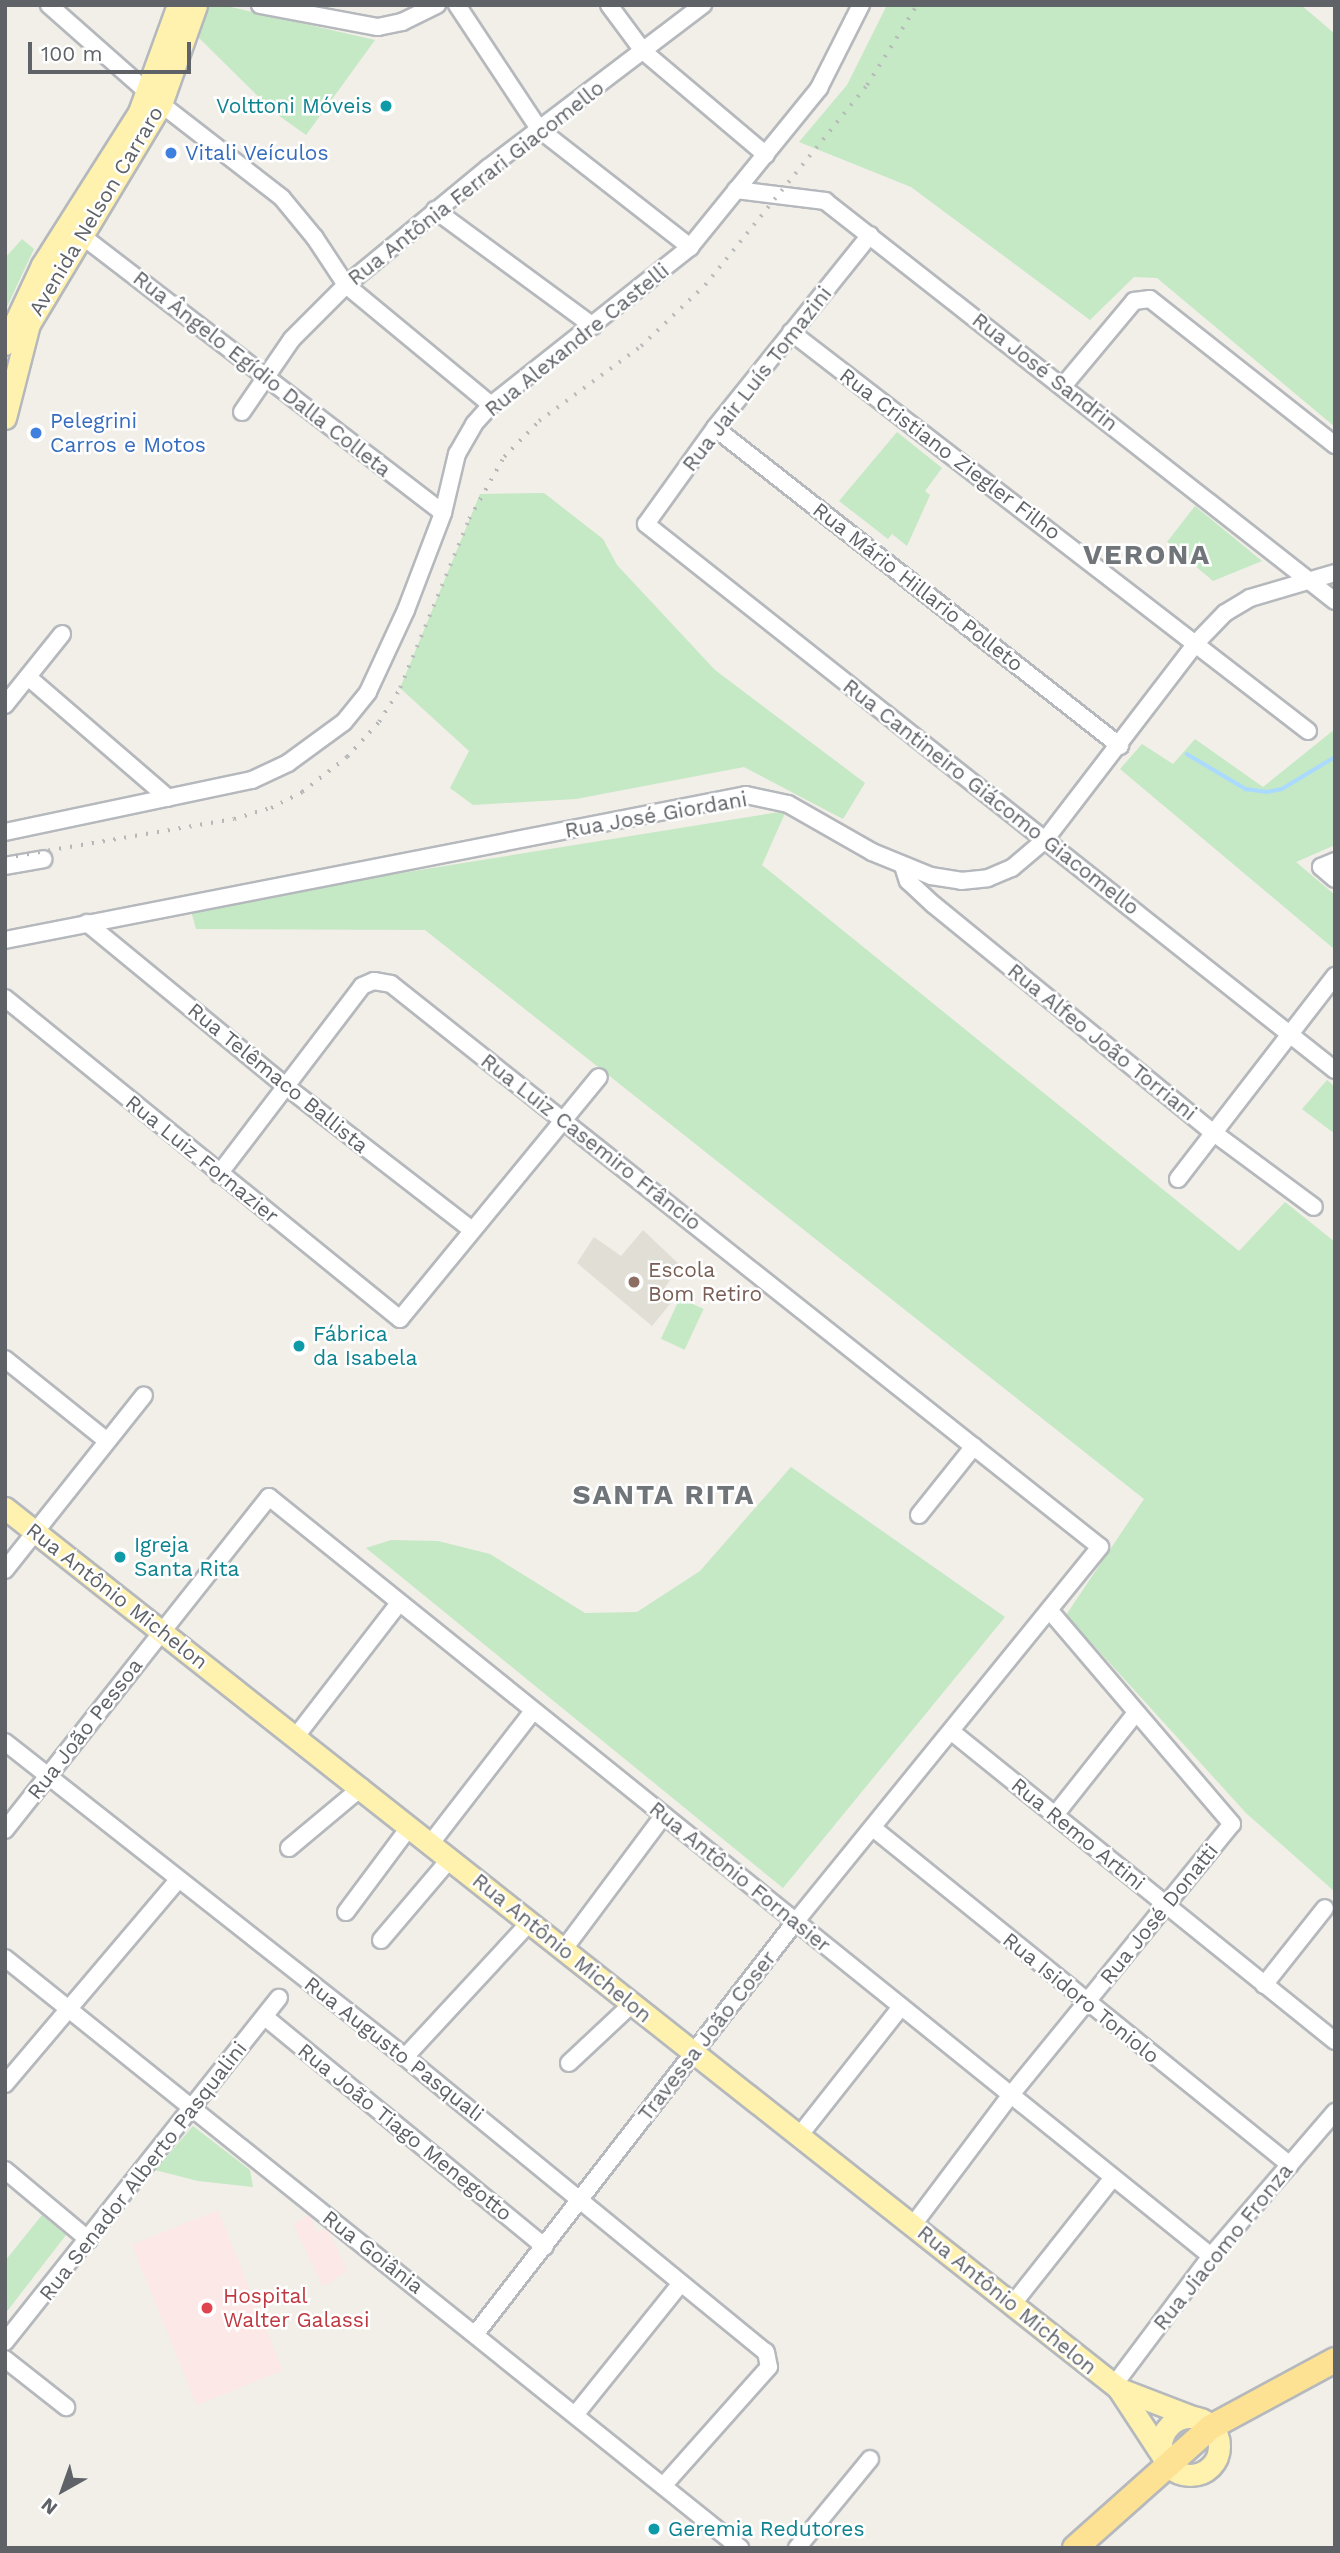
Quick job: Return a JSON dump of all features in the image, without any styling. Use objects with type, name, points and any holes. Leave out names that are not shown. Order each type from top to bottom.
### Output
[{"type":"highway","points":[[1075,2548],[1202,2422],[1335,2360]]},
{"type":"main road","name":"Avenida Nelson Carraro","points":[[154,98],[178,5]]},
{"type":"main road","name":"Avenida Nelson Carraro","points":[[5,418],[9,352],[34,296],[154,98],[196,5]]},
{"type":"main road","name":"Rua Antônio Michelon","points":[[5,1508],[297,1735],[631,2005],[1116,2387]]},
{"type":"main road","points":[[1116,2387],[1202,2422]]},
{"type":"main road","points":[[1116,2387],[1165,2460]]},
{"type":"street","points":[[49,5],[154,98],[282,198],[316,238],[346,285],[491,405]]},
{"type":"street","points":[[260,5],[377,27],[402,22],[437,5]]},
{"type":"street","points":[[457,5],[540,129],[690,247]]},
{"type":"street","points":[[609,5],[643,51],[766,155]]},
{"type":"street","name":"Rua Antônia Ferrari Giacomello","points":[[242,412],[292,339],[346,285],[435,210],[703,5]]},
{"type":"street","name":"Rua Alexandre Castelli","points":[[5,832],[168,798],[221,790],[274,772],[344,722],[378,671],[443,513],[457,454],[491,405],[690,247],[819,88],[861,5]]},
{"type":"street","name":"Rua José Sandrin","points":[[736,190],[819,198],[870,235],[1335,601]]},
{"type":"street","points":[[435,210],[593,326]]},
{"type":"street","name":"Rua Ângelo Egídio Dalla Colleta","points":[[75,231],[268,376],[443,513]]},
{"type":"street","name":"Rua Jair Luís Tomazini","points":[[646,524],[715,428],[870,235]]},
{"type":"street","points":[[1063,386],[1134,301],[1150,299],[1335,445]]},
{"type":"street","name":"Rua Cristiano Ziegler Filho","points":[[791,332],[1308,731]]},
{"type":"street","name":"Rua Mário Hillario Polleto","points":[[715,428],[1121,746]]},
{"type":"street","name":"Rua Cantineiro Giácomo Giacomello","points":[[646,524],[1335,1070]]},
{"type":"street","name":"Rua José Giordani","points":[[5,940],[746,795],[788,804],[903,866],[961,881],[988,878],[1012,868],[1045,840],[1121,746],[1196,643],[1233,606],[1305,579],[1335,573]]},
{"type":"street","points":[[5,705],[62,634]]},
{"type":"street","points":[[28,677],[168,798]]},
{"type":"street","points":[[5,866],[43,859]]},
{"type":"street","points":[[1335,861],[1321,867],[1335,879]]},
{"type":"street","name":"Rua Alfeo João Torriani","points":[[903,866],[908,881],[934,905],[1214,1133],[1314,1207]]},
{"type":"street","name":"Rua Telêmaco Ballista","points":[[87,923],[287,1087],[472,1230]]},
{"type":"street","points":[[1178,1179],[1335,976]]},
{"type":"street","name":"Rua Luiz Casemiro Frâncio","points":[[287,1087],[362,986],[374,981],[391,984],[1100,1547]]},
{"type":"street","name":"Rua Luiz Fornazier","points":[[5,998],[400,1319],[472,1230]]},
{"type":"street","points":[[472,1230],[599,1077]]},
{"type":"street","points":[[219,1174],[287,1087]]},
{"type":"street","points":[[5,1359],[107,1441]]},
{"type":"street","points":[[5,1570],[144,1395]]},
{"type":"street","points":[[919,1515],[974,1446]]},
{"type":"street","name":"Rua Antônio Fornasier","points":[[269,1497],[1112,2179],[1211,2256]]},
{"type":"street","name":"Rua João Pessoa","points":[[5,1829],[269,1497]]},
{"type":"street","name":"Travessa João Coser","points":[[477,2332],[583,2200],[795,1922],[1100,1547]]},
{"type":"street","points":[[297,1735],[399,1603]]},
{"type":"street","name":"Rua José Donatti","points":[[913,2225],[1010,2096],[1232,1824],[1135,1714],[1050,1611]]},
{"type":"street","points":[[431,1843],[533,1711]]},
{"type":"street","points":[[1055,1815],[1135,1714]]},
{"type":"street","name":"Rua Remo Artini","points":[[952,1732],[1335,2041]]},
{"type":"street","name":"Rua Augusto Pasquali","points":[[5,1742],[405,2057],[766,2352],[769,2367],[663,2486]]},
{"type":"street","points":[[289,1848],[362,1787]]},
{"type":"street","points":[[564,1949],[664,1815]]},
{"type":"street","points":[[346,1912],[410,1826]]},
{"type":"street","name":"Rua Isidoro Toniolo","points":[[873,1828],[1086,2003],[1290,2165]]},
{"type":"street","points":[[381,1940],[450,1859]]},
{"type":"street","points":[[5,2084],[66,2008],[178,1880]]},
{"type":"street","points":[[1264,1985],[1325,1908]]},
{"type":"street","points":[[405,2057],[530,1922]]},
{"type":"street","name":"Rua Goiânia","points":[[5,1958],[477,2332],[740,2548]]},
{"type":"street","name":"Rua Senador Alberto Pasqualini","points":[[5,2342],[89,2240],[279,1998]]},
{"type":"street","points":[[569,2063],[631,2005]]},
{"type":"street","points":[[799,2136],[901,2007]]},
{"type":"street","name":"Rua João Tiago Menegotto","points":[[265,2017],[545,2247]]},
{"type":"street","name":"Rua Jiacomo Fronza","points":[[1116,2387],[1211,2256],[1335,2112]]},
{"type":"street","points":[[5,2170],[89,2240]]},
{"type":"street","points":[[1012,2305],[1112,2179]]},
{"type":"street","points":[[575,2415],[681,2283]]},
{"type":"street","points":[[5,2359],[65,2407]]},
{"type":"street","points":[[797,2548],[870,2459]]},
{"type":"shaded area","name":"Escola Bom Retiro","points":[[643,1230],[681,1266],[665,1287],[675,1298],[652,1326],[577,1263],[594,1237],[621,1256]]},
{"type":"shaded area","name":"Hospital Walter Galassi","points":[[218,2210],[283,2370],[197,2405],[132,2245]]},
{"type":"shaded area","points":[[310,2215],[317,2233],[328,2228],[347,2271],[323,2287],[293,2224]]},
{"type":"green space","points":[[208,5],[222,5],[375,40],[306,135],[275,113],[199,38]]},
{"type":"green space","points":[[887,5],[1301,5],[1335,34],[1335,427],[1157,278],[1134,277],[1090,320],[911,187],[799,142],[847,85]]},
{"type":"green space","points":[[22,239],[34,249],[5,311],[5,258]]},
{"type":"green space","points":[[897,432],[942,468],[925,491],[930,495],[907,546],[892,534],[888,539],[839,501]]},
{"type":"green space","points":[[544,493],[603,539],[617,565],[715,670],[865,783],[843,819],[744,767],[576,799],[473,805],[450,788],[469,751],[400,688],[480,494]]},
{"type":"green space","points":[[1195,506],[1262,561],[1213,581],[1167,542]]},
{"type":"green space","points":[[1335,729],[1335,845],[1296,862],[1335,895],[1333,948],[1120,769],[1142,744],[1173,764],[1195,739],[1263,787]]},
{"type":"green space","points":[[786,811],[762,865],[1239,1251],[1285,1202],[1335,1242],[1335,1892],[1246,1813],[1066,1615],[1144,1499],[425,930],[196,929],[190,907]]},
{"type":"green space","points":[[1327,1080],[1335,1087],[1335,1134],[1302,1109]]},
{"type":"green space","points":[[680,1298],[704,1309],[685,1350],[661,1339]]},
{"type":"green space","points":[[791,1467],[1005,1617],[783,1888],[366,1548],[391,1540],[438,1541],[490,1554],[585,1613],[637,1612],[700,1571]]},
{"type":"green space","points":[[193,2126],[250,2170],[253,2187],[198,2181],[155,2170]]},
{"type":"green space","points":[[42,2215],[66,2235],[5,2314],[5,2261]]},
{"type":"waterway","points":[[1187,754],[1246,789],[1267,792],[1282,789],[1335,757]]},
{"type":"railway","points":[[5,858],[234,819],[271,808],[302,792],[347,757],[379,722],[400,688],[469,519],[504,457],[539,421],[641,346],[705,285],[867,85],[917,5]]},
{"type":"place","name":"Volttoni Móveis","points":[[386,106]]},
{"type":"place","name":"Vitali Veículos","points":[[171,153]]},
{"type":"place","name":"Pelegrini Carros e Motos","points":[[36,433]]},
{"type":"place","name":"Escola Bom Retiro","points":[[634,1282]]},
{"type":"place","name":"Fábrica da Isabela","points":[[299,1346]]},
{"type":"place","name":"Igreja Santa Rita","points":[[120,1557]]},
{"type":"place","name":"Hospital Walter Galassi","points":[[207,2308]]},
{"type":"place","name":"Geremia Redutores","points":[[654,2529]]},
{"type":"district","name":"VERONA","points":[[1147,555]]},
{"type":"district","name":"SANTA RITA","points":[[664,1495]]}]
